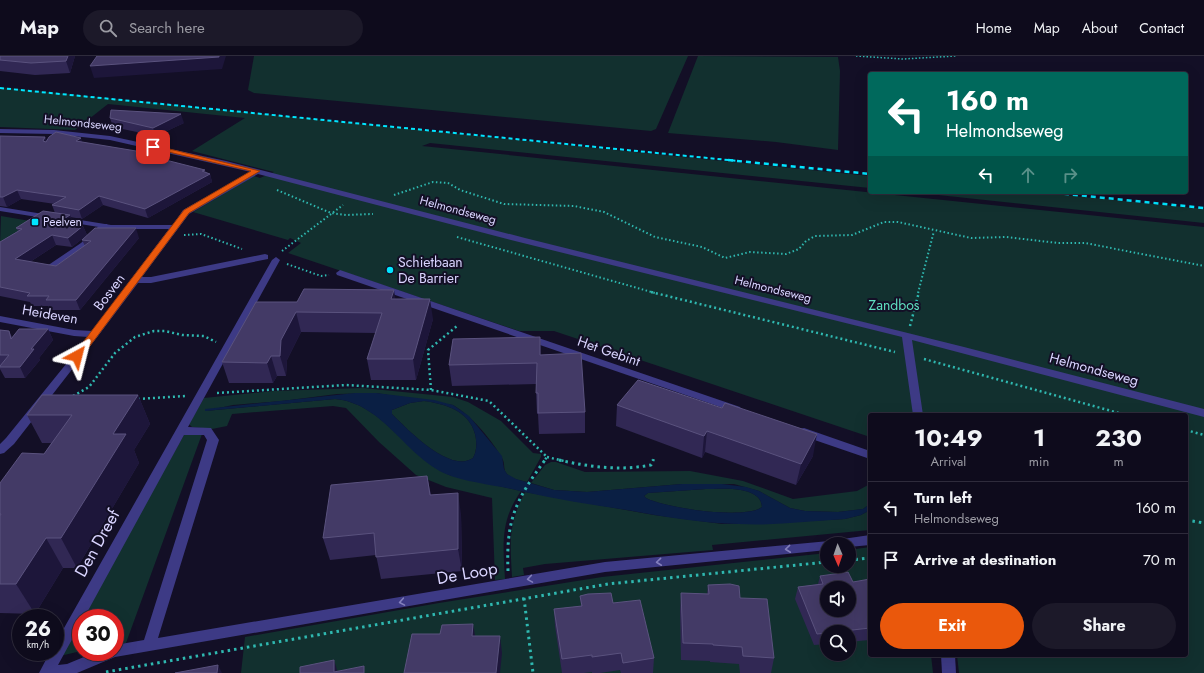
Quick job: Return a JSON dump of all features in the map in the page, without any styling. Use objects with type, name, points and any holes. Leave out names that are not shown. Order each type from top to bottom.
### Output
[{"type":"street","name":"Helmondseweg","points":[[0,130],[54,132],[110,138],[257,171],[1204,413]]},
{"type":"street","name":"Bosven","points":[[0,450],[10,441],[95,334],[186,212],[257,171]]},
{"type":"street","points":[[0,210],[104,226],[175,227]]},
{"type":"street","points":[[47,270],[84,245],[104,226]]},
{"type":"street","points":[[135,280],[151,280],[274,256]]},
{"type":"street","name":"Den Dreef","points":[[46,673],[200,396],[274,256]]},
{"type":"street","name":"Het Gebint","points":[[340,273],[743,412]]},
{"type":"street","name":"Heideven","points":[[0,319],[74,334],[95,334]]},
{"type":"street","points":[[907,336],[918,413]]},
{"type":"street","points":[[795,430],[868,454]]},
{"type":"street","points":[[149,645],[213,440],[207,431],[180,431]]},
{"type":"street","points":[[856,542],[868,540]]},
{"type":"street","name":"De Loop","points":[[124,649],[604,567],[820,546]]},
{"type":"street","points":[[948,657],[949,673]]},
{"type":"street","points":[[50,673],[68,672],[92,661]]},
{"type":"path","points":[[856,56],[903,59],[956,56]]},
{"type":"path","points":[[257,171],[269,185],[331,213],[346,215],[374,214]]},
{"type":"path","points":[[371,201],[433,182],[448,183],[460,190],[504,204],[574,206],[604,212],[655,237],[702,248],[725,258],[750,252],[786,254],[799,249],[806,241],[815,236],[852,235],[884,222],[898,222],[971,238],[1006,238],[1058,243],[1085,243],[1204,266]]},
{"type":"path","points":[[274,256],[331,213]]},
{"type":"path","points":[[907,336],[934,230]]},
{"type":"path","points":[[456,237],[646,291],[910,355],[1119,413]]},
{"type":"path","points":[[431,390],[428,350],[468,316]]},
{"type":"path","points":[[70,398],[89,387],[122,346],[135,337],[145,333],[165,331],[182,335],[197,335],[204,336],[218,343],[228,344]]},
{"type":"path","points":[[132,399],[200,396],[298,387],[346,385],[431,390],[490,401],[547,457],[598,468],[643,468],[651,465],[654,458]]},
{"type":"path","points":[[1188,431],[1204,435]]},
{"type":"path","points":[[533,673],[532,646],[524,599],[515,582],[507,533],[510,516],[519,498],[547,457]]},
{"type":"path","points":[[1188,520],[1204,523]]},
{"type":"path","points":[[856,559],[868,558]]},
{"type":"path","points":[[100,673],[608,584],[820,563]]},
{"type":"green space","points":[[254,56],[688,56],[656,129],[651,131],[254,93],[248,90]]},
{"type":"green space","points":[[698,56],[838,57],[840,71],[838,150],[776,142],[668,133]]},
{"type":"green space","name":"Zandbos","points":[[0,87],[868,176],[868,188],[430,143],[422,146],[868,192],[868,194],[885,194],[1204,227],[1204,673],[959,673],[957,657],[1188,657],[1188,413],[868,413],[868,436],[554,331],[519,331],[288,253],[301,243],[290,238],[288,240],[193,212],[254,176],[260,178],[274,172],[192,151],[245,118],[108,104],[75,130],[0,127]]},
{"type":"green space","points":[[929,194],[1054,194],[1204,209],[1204,223]]},
{"type":"green space","points":[[1,216],[36,222],[0,245]]},
{"type":"green space","points":[[363,388],[453,397],[468,402],[501,421],[533,453],[541,454],[541,457],[527,482],[514,478],[507,474],[503,460],[488,437],[475,422],[453,405],[376,393],[337,394],[233,405],[205,411],[335,399],[352,403],[367,410],[381,420],[420,456],[449,475],[521,491],[509,512],[504,533],[505,579],[495,580],[492,498],[446,487],[416,475],[379,442],[346,408],[333,406],[232,414],[227,426],[212,429],[192,427],[189,424],[204,398],[273,391]]},
{"type":"green space","points":[[424,401],[440,404],[456,410],[468,420],[472,426],[476,440],[476,449],[473,458],[464,461],[453,460],[441,455],[418,439],[392,414],[392,410],[410,403]]},
{"type":"green space","points":[[202,434],[126,643],[124,643],[124,609],[86,609],[184,435]]},
{"type":"green space","points":[[551,462],[556,462],[585,472],[690,471],[743,481],[793,499],[857,491],[868,485],[868,505],[863,509],[838,512],[805,511],[790,508],[759,491],[734,484],[682,484],[587,492],[554,490],[531,483],[545,465]]},
{"type":"green space","points":[[730,489],[748,492],[755,495],[760,500],[762,507],[753,511],[723,513],[687,509],[656,502],[644,496],[648,493]]},
{"type":"green space","points":[[525,492],[654,515],[722,524],[845,519],[861,515],[868,511],[868,530],[712,545],[713,550],[545,564],[523,568],[524,575],[512,577],[511,533],[519,504]]},
{"type":"green space","points":[[868,547],[868,657],[931,657],[933,673],[241,673],[245,637],[439,603],[602,577],[820,554],[820,573],[856,573],[856,549]]},
{"type":"green space","points":[[72,634],[72,653],[64,655],[64,648]]},
{"type":"water","points":[[355,393],[376,393],[434,400],[453,405],[469,416],[502,456],[504,469],[507,474],[516,479],[554,490],[587,492],[682,484],[722,484],[746,487],[759,491],[790,508],[805,511],[838,512],[863,509],[868,505],[868,511],[861,515],[845,519],[765,524],[697,521],[669,517],[547,497],[473,482],[446,474],[431,466],[393,431],[367,410],[352,403],[335,399],[205,411],[205,409]],"holes":[[[424,401],[440,404],[462,414],[472,426],[476,440],[476,449],[473,458],[464,461],[453,460],[441,455],[418,439],[392,414],[392,410],[410,403]],[[730,489],[748,492],[755,495],[760,500],[762,507],[753,511],[723,513],[687,509],[656,502],[644,496],[648,493]]]},
{"type":"building","points":[[0,56],[68,56],[66,61],[31,63],[0,60]]},
{"type":"building","points":[[97,56],[219,56],[219,57],[90,66]]},
{"type":"building","points":[[111,110],[181,114],[153,128],[110,118]]},
{"type":"building","points":[[56,132],[81,138],[76,141],[142,152],[138,153],[205,170],[202,171],[210,174],[145,209],[99,196],[79,210],[52,205],[66,197],[17,190],[0,197],[0,136],[45,137],[43,141],[46,142],[49,137]]},
{"type":"building","points":[[43,211],[70,215],[59,222],[83,226],[68,238],[52,235],[15,259],[56,266],[91,241],[82,240],[95,228],[136,228],[76,300],[46,300],[49,296],[27,296],[30,293],[0,287],[0,242],[22,229],[16,228]]},
{"type":"building","points":[[304,289],[394,290],[391,299],[430,299],[413,359],[367,359],[382,313],[296,312],[281,340],[280,356],[271,356],[267,363],[222,362],[256,302],[297,302]]},
{"type":"building","points":[[19,329],[48,329],[31,349],[34,349],[20,367],[0,367],[9,355],[0,355],[0,330],[9,331],[11,339]]},
{"type":"building","points":[[540,337],[540,355],[581,353],[585,412],[538,413],[538,393],[536,393],[537,363],[449,365],[453,339]]},
{"type":"building","points":[[638,380],[722,408],[725,403],[817,434],[801,464],[707,431],[704,436],[617,405]]},
{"type":"building","points":[[42,395],[138,395],[113,434],[126,434],[61,538],[46,538],[16,584],[0,584],[0,483],[22,453],[44,454],[72,415],[27,415]]},
{"type":"building","points":[[427,476],[430,495],[458,493],[458,549],[376,557],[374,533],[323,538],[331,485]]},
{"type":"building","points":[[841,573],[848,573],[852,581],[822,581],[820,576]]},
{"type":"building","points":[[868,579],[868,628],[856,630],[856,625],[820,625],[820,634],[817,634],[798,587],[820,584],[820,617],[856,617],[856,581]]},
{"type":"building","points":[[730,584],[739,586],[740,598],[767,599],[774,658],[743,656],[742,647],[683,643],[681,593],[709,594],[708,585]]},
{"type":"building","points":[[611,593],[613,603],[640,600],[654,658],[623,663],[621,653],[562,659],[554,609],[582,606],[580,596],[588,594]]},
{"type":"building","points":[[473,624],[472,636],[500,636],[496,673],[404,673],[412,634],[440,634],[442,625]]},
{"type":"building","points":[[334,660],[334,672],[364,666],[364,673],[300,673],[300,667]]},
{"type":"building","points":[[218,665],[217,673],[175,673]]},
{"type":"railway","points":[[0,88],[738,161]]},
{"type":"railway","points":[[728,160],[868,174]]},
{"type":"railway","points":[[1066,194],[1204,208]]},
{"type":"place","name":"Peelven","points":[[35,222]]},
{"type":"place","name":"Schietbaan De Barrier","points":[[390,270]]},
{"type":"route","points":[[77,356],[186,212],[257,171],[153,147]]}]
